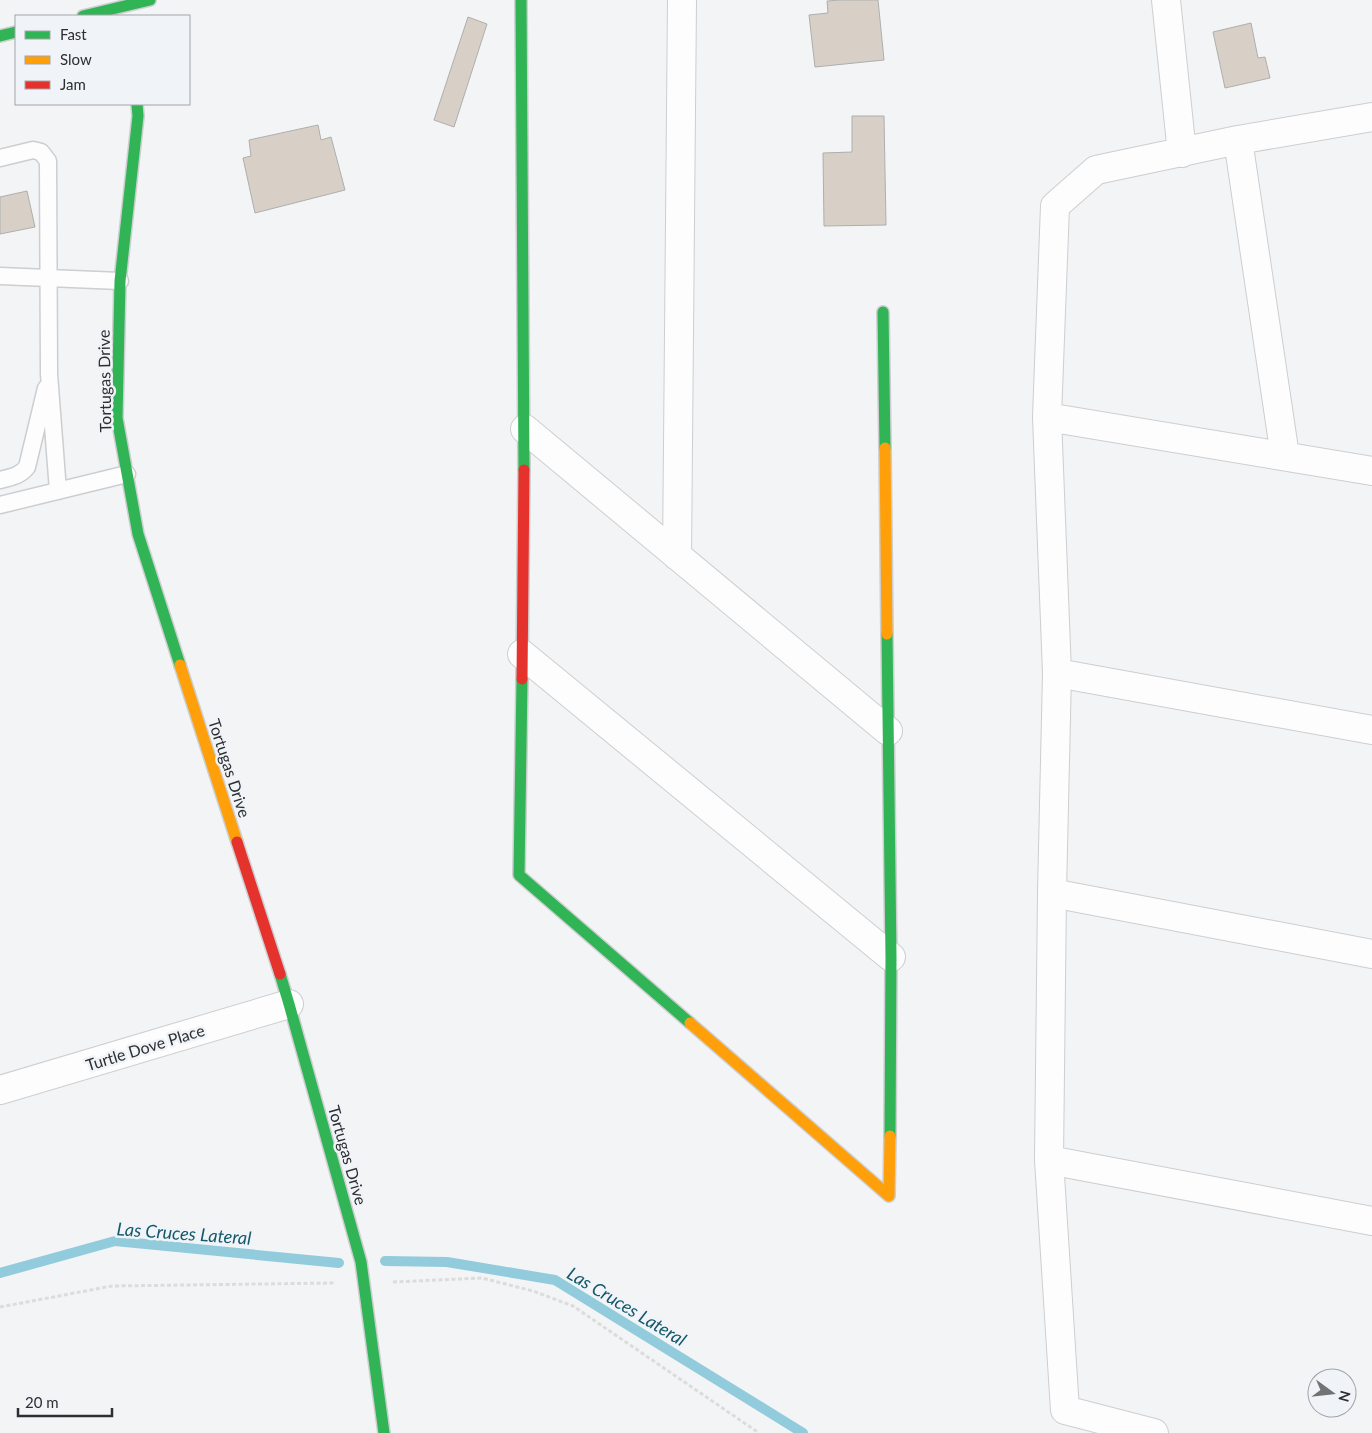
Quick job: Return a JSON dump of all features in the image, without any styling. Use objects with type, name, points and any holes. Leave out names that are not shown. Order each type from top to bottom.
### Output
[{"type":"street","points":[[88,15],[132,7],[150,0]]},
{"type":"street","points":[[521,0],[525,429],[519,875],[889,1196],[891,957],[883,312]]},
{"type":"street","points":[[677,556],[682,0]]},
{"type":"street","points":[[1165,0],[1182,153]]},
{"type":"street","points":[[0,36],[15,32]]},
{"type":"street","name":"Tortugas Drive","points":[[137,105],[138,116],[120,281],[117,418],[138,534],[289,1004],[361,1262],[384,1433]]},
{"type":"street","points":[[1154,1433],[1065,1410],[1049,1160],[1057,673],[1047,417],[1055,206],[1096,170],[1238,140],[1372,117]]},
{"type":"street","points":[[1238,140],[1285,456]]},
{"type":"street","points":[[1047,417],[1372,471]]},
{"type":"street","points":[[525,429],[888,731]]},
{"type":"street","points":[[522,654],[891,957]]},
{"type":"street","points":[[1057,673],[1372,730]]},
{"type":"street","points":[[1052,892],[1372,954]]},
{"type":"street","name":"Turtle Dove Place","points":[[0,1090],[289,1004]]},
{"type":"street","points":[[1049,1160],[1372,1221]]},
{"type":"lane","points":[[0,158],[33,150],[41,152],[48,161],[49,374],[58,491]]},
{"type":"lane","points":[[0,276],[120,281]]},
{"type":"lane","points":[[0,480],[14,476],[27,467],[49,374]]},
{"type":"lane","points":[[0,505],[127,474]]},
{"type":"building","points":[[878,0],[884,60],[815,67],[809,15],[828,13],[827,1]]},
{"type":"building","points":[[468,17],[487,24],[454,127],[434,120]]},
{"type":"building","points":[[1251,23],[1258,58],[1265,57],[1270,78],[1225,88],[1213,32]]},
{"type":"building","points":[[852,116],[884,116],[886,225],[824,226],[823,153],[852,152]]},
{"type":"building","points":[[318,125],[321,140],[331,137],[345,190],[255,213],[243,158],[251,156],[249,140]]},
{"type":"building","points":[[27,191],[35,227],[0,234],[0,197]]},
{"type":"waterway","name":"Las Cruces Lateral","points":[[0,1273],[115,1241],[339,1263]]},
{"type":"waterway","name":"Las Cruces Lateral","points":[[385,1261],[447,1262],[555,1280],[803,1433]]},
{"type":"traffic: fast","points":[[87,15],[150,0]]},
{"type":"traffic: fast","points":[[521,0],[524,470]]},
{"type":"traffic: fast","points":[[0,36],[15,32]]},
{"type":"traffic: fast","points":[[137,105],[138,116],[120,281],[117,418],[138,534],[180,665]]},
{"type":"traffic: fast","points":[[883,312],[885,448]]},
{"type":"traffic: fast","points":[[887,634],[891,957],[890,1136]]},
{"type":"traffic: fast","points":[[522,679],[519,875],[690,1023]]},
{"type":"traffic: fast","points":[[280,974],[361,1262],[384,1433]]},
{"type":"traffic: slow","points":[[885,448],[887,634]]},
{"type":"traffic: slow","points":[[180,665],[237,842]]},
{"type":"traffic: slow","points":[[690,1023],[889,1196],[890,1136]]},
{"type":"traffic: jam","points":[[522,679],[524,470]]},
{"type":"traffic: jam","points":[[237,842],[280,974]]}]
